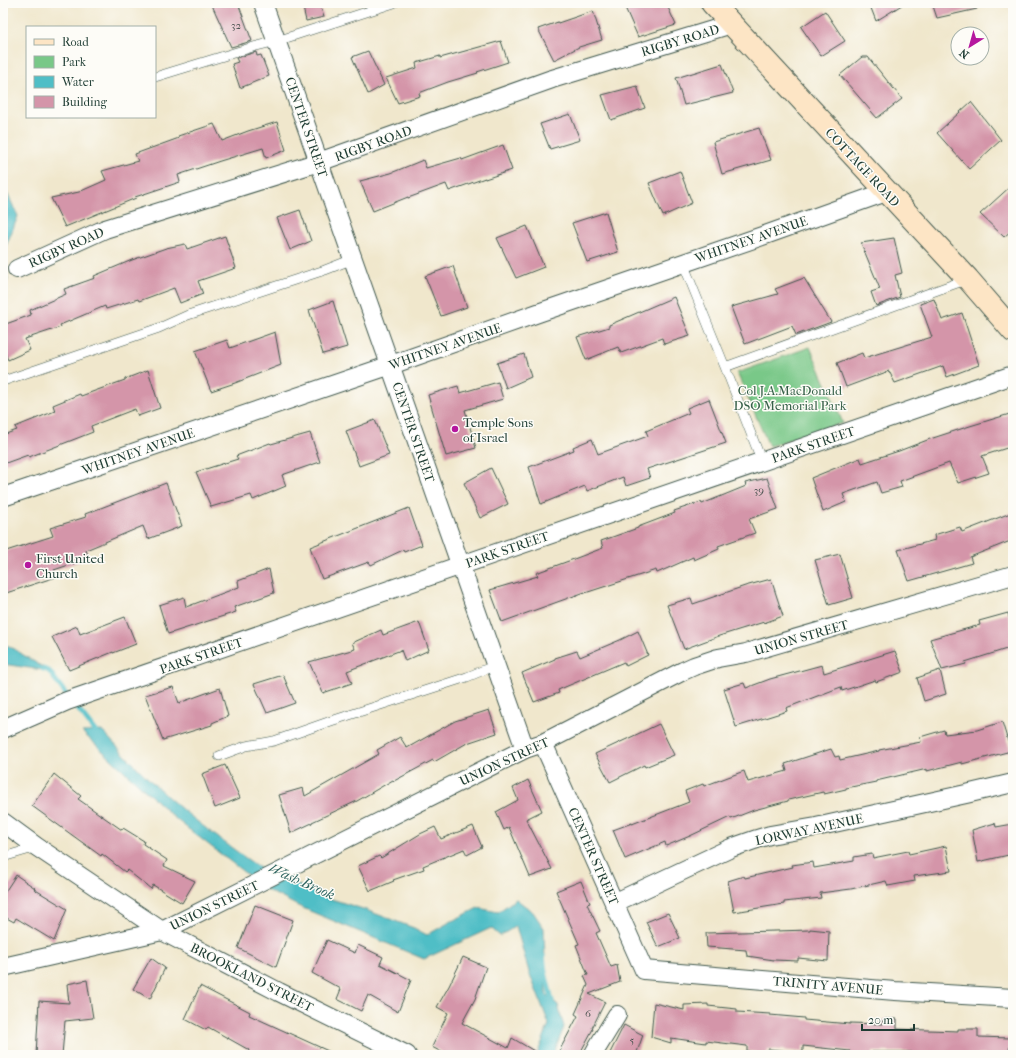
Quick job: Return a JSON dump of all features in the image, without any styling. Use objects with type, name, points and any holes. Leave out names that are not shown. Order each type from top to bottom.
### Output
[{"type":"main road","name":"COTTAGE ROAD","points":[[717,4],[732,24],[968,279],[1013,331]]},
{"type":"street","name":"CENTER STREET","points":[[263,3],[526,749]]},
{"type":"street","name":"RIGBY ROAD","points":[[17,270],[105,229],[319,162],[552,79],[732,24]]},
{"type":"street","name":"WHITNEY AVENUE","points":[[3,497],[391,365],[886,192]]},
{"type":"street","name":"PARK STREET","points":[[3,729],[67,701],[1013,375]]},
{"type":"street","name":"UNION STREET","points":[[3,967],[162,931],[526,749],[543,743],[671,676],[694,666],[718,658],[746,653],[1013,575]]},
{"type":"street","name":"CENTER STREET","points":[[543,743],[644,970]]},
{"type":"street","name":"LORWAY AVENUE","points":[[614,903],[731,848],[770,835],[816,827],[1013,783]]},
{"type":"street","name":"BROOKLAND STREET","points":[[3,822],[37,847],[162,931],[403,1054]]},
{"type":"street","name":"TRINITY AVENUE","points":[[644,970],[895,991],[1013,998]]},
{"type":"street","points":[[593,1055],[617,1015]]},
{"type":"lane","points":[[156,77],[277,41],[394,3]]},
{"type":"lane","points":[[3,381],[159,328],[188,315],[325,270],[353,259]]},
{"type":"lane","points":[[683,263],[762,462]]},
{"type":"lane","points":[[725,367],[968,279]]},
{"type":"lane","points":[[219,756],[246,746],[274,741],[466,677],[496,665]]},
{"type":"lane","points":[[3,857],[37,847]]},
{"type":"green space","name":"Col J.A.MacDonald DSO Memorial Park","points":[[810,347],[843,423],[769,446],[737,373]]},
{"type":"water","points":[[3,187],[18,216],[4,251],[8,280],[3,287]]},
{"type":"water","points":[[3,645],[9,646],[49,671],[3,664]]},
{"type":"water","points":[[102,731],[141,772],[172,801],[245,858],[267,873],[254,880],[177,820],[82,732]]},
{"type":"water","points":[[282,878],[325,897],[414,928],[427,935],[478,908],[498,912],[516,899],[533,912],[544,928],[546,994],[558,1005],[564,1027],[553,1055],[537,1055],[549,1024],[529,972],[516,926],[500,936],[491,928],[424,959],[298,906],[265,889]]},
{"type":"building","points":[[211,3],[238,3],[252,41],[231,47]]},
{"type":"building","points":[[302,3],[319,3],[324,17],[306,21]]},
{"type":"building","points":[[623,3],[666,3],[676,25],[638,37]]},
{"type":"building","points":[[869,3],[905,3],[876,21]]},
{"type":"building","points":[[932,3],[976,3],[977,9],[937,18]]},
{"type":"building","points":[[593,11],[602,40],[579,47],[554,60],[538,29]]},
{"type":"building","points":[[825,11],[845,41],[821,56],[801,27]]},
{"type":"building","points":[[501,41],[508,62],[419,93],[420,96],[398,103],[386,78],[417,68],[416,63]]},
{"type":"building","points":[[368,51],[384,85],[368,94],[352,57]]},
{"type":"building","points":[[256,52],[257,56],[261,55],[269,76],[240,88],[232,64],[238,62],[236,58]]},
{"type":"building","points":[[862,57],[868,57],[902,99],[877,118],[840,75]]},
{"type":"building","points":[[722,64],[733,93],[684,105],[676,78]]},
{"type":"building","points":[[637,86],[645,108],[611,120],[602,95]]},
{"type":"building","points":[[971,102],[1001,140],[969,169],[937,133]]},
{"type":"building","points":[[570,114],[580,140],[550,149],[540,124]]},
{"type":"building","points":[[277,122],[286,150],[266,158],[263,148],[178,175],[180,182],[135,197],[136,198],[65,227],[51,198],[79,192],[106,180],[102,171],[138,161],[135,154],[179,138],[178,136],[214,124],[222,141]]},
{"type":"building","points":[[759,128],[771,160],[722,174],[713,142]]},
{"type":"building","points":[[503,145],[512,170],[449,191],[446,184],[373,211],[360,181],[391,173],[423,160],[426,168],[461,158],[462,160]]},
{"type":"building","points":[[680,171],[692,203],[663,216],[649,183]]},
{"type":"building","points":[[1013,184],[1013,229],[1004,237],[980,214]]},
{"type":"building","points":[[300,210],[311,241],[290,250],[277,218]]},
{"type":"building","points":[[606,212],[618,252],[587,262],[572,223]]},
{"type":"building","points":[[527,226],[544,267],[516,278],[497,238]]},
{"type":"building","points":[[225,236],[236,268],[198,281],[203,294],[180,303],[174,288],[139,301],[138,299],[106,309],[105,306],[60,325],[61,327],[25,339],[30,350],[8,360],[3,348],[3,325],[31,315],[30,310],[66,294],[64,289],[95,278],[94,276],[132,260],[166,248],[185,244],[187,249]]},
{"type":"building","points":[[894,238],[902,273],[895,275],[900,297],[876,306],[871,292],[880,289],[861,243]]},
{"type":"building","points":[[453,266],[467,307],[441,316],[425,276]]},
{"type":"building","points":[[804,278],[831,322],[796,335],[792,326],[745,344],[731,307],[778,294],[775,289]]},
{"type":"building","points":[[674,297],[690,336],[664,344],[662,338],[621,353],[618,347],[586,360],[577,337],[609,327],[609,325]]},
{"type":"building","points":[[934,299],[942,320],[962,313],[979,365],[947,377],[943,366],[895,383],[889,371],[846,387],[837,363],[862,353],[864,358],[932,337],[920,304]]},
{"type":"building","points":[[333,301],[347,347],[323,354],[309,310]]},
{"type":"building","points":[[275,332],[281,365],[211,391],[195,351],[227,340],[230,348]]},
{"type":"building","points":[[524,354],[531,377],[506,388],[497,363]]},
{"type":"building","points":[[148,370],[160,408],[138,416],[135,409],[91,426],[93,432],[29,457],[28,455],[3,464],[3,435],[17,430],[15,427],[55,411],[53,405],[80,394],[81,396],[125,380]]},
{"type":"building","name":"Temple Sons of Israel","points":[[498,382],[503,399],[465,410],[476,448],[446,456],[428,395],[458,386],[460,393]]},
{"type":"building","points":[[709,399],[726,443],[647,469],[650,478],[626,486],[623,477],[587,491],[585,486],[541,504],[529,467],[574,450],[573,447],[592,439],[598,454],[648,436],[646,431],[689,413],[687,408]]},
{"type":"building","points":[[1013,413],[1013,446],[982,456],[989,473],[958,483],[949,463],[900,481],[902,487],[881,493],[877,482],[843,494],[846,502],[823,512],[811,478],[860,458],[862,463],[930,439]]},
{"type":"building","points":[[375,420],[389,455],[359,466],[346,431]]},
{"type":"building","points":[[310,433],[320,462],[282,475],[286,486],[253,500],[251,495],[211,507],[196,472],[238,459],[236,456],[270,443],[271,444]]},
{"type":"building","points":[[491,468],[508,504],[480,518],[464,483]]},
{"type":"building","points":[[767,478],[778,509],[749,519],[755,533],[718,546],[719,549],[694,560],[693,557],[657,573],[656,570],[585,592],[502,622],[490,590],[538,576],[536,573],[603,548],[601,541],[675,513],[674,511],[701,502],[702,504],[746,486],[745,483]]},
{"type":"building","points":[[166,483],[182,526],[148,539],[143,526],[86,550],[89,558],[54,570],[56,577],[3,594],[3,552],[53,536],[50,528],[86,517],[85,514]]},
{"type":"building","points":[[409,508],[422,545],[404,552],[403,550],[371,565],[369,562],[322,579],[310,547]]},
{"type":"building","points":[[1013,512],[1013,540],[970,557],[972,563],[909,581],[898,550],[935,540],[934,535],[960,527],[962,532]]},
{"type":"building","points":[[840,554],[853,598],[829,605],[815,560]]},
{"type":"building","points":[[269,569],[274,593],[234,607],[236,612],[168,634],[159,605],[184,597],[186,607],[239,587],[238,581]]},
{"type":"building","points":[[771,579],[783,616],[719,636],[684,649],[667,605],[691,598],[693,604],[745,586]]},
{"type":"building","points":[[1008,613],[1013,633],[1013,647],[965,662],[966,664],[942,670],[930,639],[980,625],[979,621]]},
{"type":"building","points":[[125,617],[136,644],[69,670],[52,637],[77,626],[80,634]]},
{"type":"building","points":[[419,622],[429,650],[405,661],[401,650],[347,671],[352,683],[323,693],[309,662],[355,649],[352,643],[381,630],[383,635]]},
{"type":"building","points":[[638,631],[648,655],[626,666],[624,662],[558,690],[559,693],[534,702],[522,673],[555,658],[577,651],[580,657]]},
{"type":"building","points":[[895,651],[903,672],[876,682],[875,680],[842,691],[841,687],[786,708],[787,711],[736,727],[724,689],[744,683],[746,688],[770,679],[822,665],[824,673]]},
{"type":"building","points":[[940,670],[946,694],[924,701],[917,678]]},
{"type":"building","points":[[283,675],[295,703],[267,713],[254,684]]},
{"type":"building","points":[[173,687],[179,703],[220,688],[228,716],[212,723],[212,725],[163,740],[145,695]]},
{"type":"building","points":[[489,710],[497,733],[467,743],[434,762],[433,760],[394,781],[393,780],[357,801],[291,833],[279,795],[303,788],[305,796],[379,754],[377,750],[400,737],[407,748],[455,721]]},
{"type":"building","points":[[1002,722],[1011,751],[962,764],[962,762],[927,771],[927,769],[824,794],[823,792],[788,800],[754,810],[731,819],[730,817],[666,846],[665,842],[625,859],[613,830],[689,802],[685,791],[703,784],[704,786],[744,771],[748,782],[787,771],[785,764],[831,749],[835,757],[839,756],[840,760],[879,750],[921,742],[920,737],[944,730],[945,734],[977,730]]},
{"type":"building","points":[[659,724],[674,755],[645,767],[644,765],[610,782],[595,754]]},
{"type":"building","points":[[225,765],[240,798],[215,808],[202,774]]},
{"type":"building","points":[[54,774],[81,796],[78,799],[122,830],[123,828],[144,841],[143,844],[167,860],[164,866],[195,881],[182,903],[153,885],[151,889],[127,870],[125,872],[102,854],[101,856],[32,806]]},
{"type":"building","points":[[528,780],[542,811],[526,819],[552,869],[530,877],[509,827],[504,830],[496,812],[518,800],[513,788]]},
{"type":"building","points":[[995,823],[996,827],[1013,824],[1013,854],[978,862],[972,830]]},
{"type":"building","points":[[473,826],[482,847],[467,855],[464,849],[423,866],[424,869],[393,880],[394,881],[370,891],[358,866],[379,856],[381,858],[420,834],[435,827],[441,839]]},
{"type":"building","points":[[946,846],[951,871],[914,876],[915,881],[888,886],[886,881],[851,889],[820,893],[821,898],[784,902],[784,904],[734,912],[728,881],[744,876],[745,878],[793,867],[792,865],[813,862],[814,868],[854,861],[854,857],[872,854],[873,858],[908,851],[909,854]]},
{"type":"building","points":[[16,875],[35,888],[34,889],[67,909],[54,941],[16,918],[14,922],[3,916],[3,895]]},
{"type":"building","points":[[581,881],[590,903],[587,904],[600,931],[596,933],[611,967],[617,965],[620,982],[589,994],[605,1002],[579,1055],[557,1055],[578,1016],[575,1014],[588,985],[584,976],[588,975],[576,945],[579,944],[556,891]]},
{"type":"building","points":[[255,905],[293,920],[276,967],[238,948]]},
{"type":"building","points":[[668,913],[680,938],[658,947],[646,922]]},
{"type":"building","points":[[810,929],[829,931],[828,961],[798,958],[798,961],[774,960],[747,956],[746,950],[707,947],[706,933]]},
{"type":"building","points":[[327,940],[355,953],[358,945],[383,957],[380,964],[411,980],[398,1012],[368,995],[361,1011],[337,999],[341,989],[312,973]]},
{"type":"building","points":[[463,957],[486,967],[475,999],[462,1023],[508,1048],[512,1038],[541,1055],[447,1055],[432,1047],[448,1013],[437,1007]]},
{"type":"building","points":[[151,958],[165,968],[150,999],[133,989]]},
{"type":"building","points":[[87,980],[93,1018],[65,1021],[62,1055],[36,1055],[39,1001],[69,1003],[67,984]]},
{"type":"building","points":[[200,986],[250,1012],[249,1015],[337,1055],[247,1055],[249,1050],[208,1027],[206,1030],[185,1019]]},
{"type":"building","points":[[654,1003],[684,1010],[684,1005],[708,1004],[708,1006],[737,1009],[737,1012],[770,1014],[804,1018],[804,1020],[850,1024],[882,1024],[883,1019],[897,1019],[897,1029],[958,1031],[958,1029],[978,1029],[978,1037],[1010,1038],[1009,1055],[912,1055],[912,1052],[872,1052],[872,1055],[850,1055],[850,1051],[803,1046],[803,1052],[768,1049],[767,1054],[747,1051],[747,1046],[706,1041],[706,1043],[671,1038],[671,1043],[651,1037]]},
{"type":"building","points":[[624,1025],[643,1035],[636,1055],[609,1055]]},
{"type":"waterway","name":"Wash Brook","points":[[43,669],[49,671],[68,697]]},
{"type":"waterway","name":"Wash Brook","points":[[73,703],[99,736]]},
{"type":"waterway","name":"Wash Brook","points":[[543,956],[545,972],[552,1000],[551,1005]]},
{"type":"place","name":"Temple Sons of Israel","points":[[455,429]]},
{"type":"place","name":"First United Church","points":[[28,565]]}]
